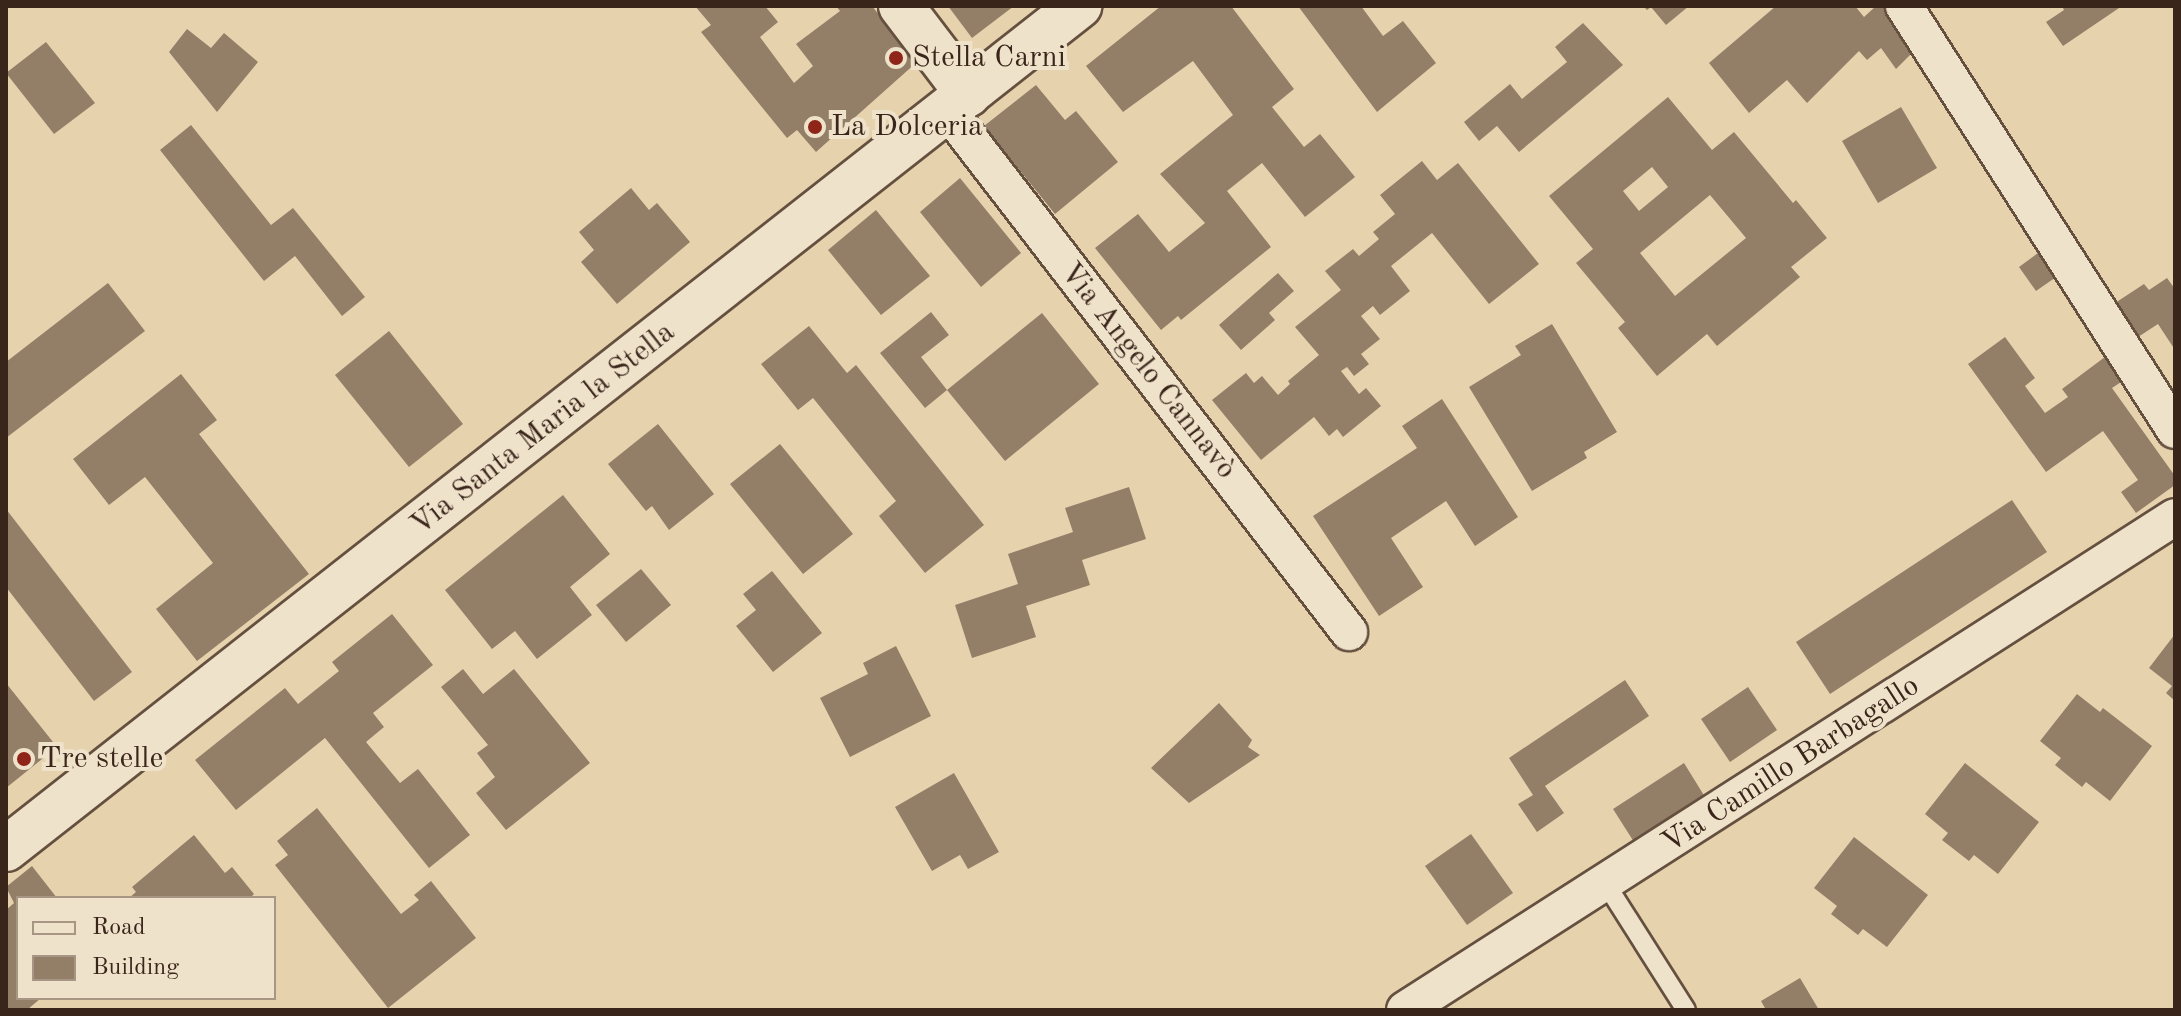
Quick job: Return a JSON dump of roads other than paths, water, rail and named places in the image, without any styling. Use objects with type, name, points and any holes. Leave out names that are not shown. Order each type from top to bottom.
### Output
[{"type":"street","points":[[901,6],[958,102]]},
{"type":"street","name":"Via Santa Maria la Stella","points":[[6,849],[1079,6]]},
{"type":"street","points":[[1904,6],[2175,430]]},
{"type":"street","name":"Via Angelo Cannavò","points":[[958,102],[1349,632]]},
{"type":"street","name":"Via Camillo Barbagallo","points":[[1405,1010],[2175,517]]},
{"type":"lane","points":[[1606,884],[1686,1010]]},
{"type":"place","name":"Stella Carni","points":[[896,58]]},
{"type":"place","name":"La Dolceria","points":[[815,127]]},
{"type":"place","name":"Tre stelle","points":[[24,759]]}]
